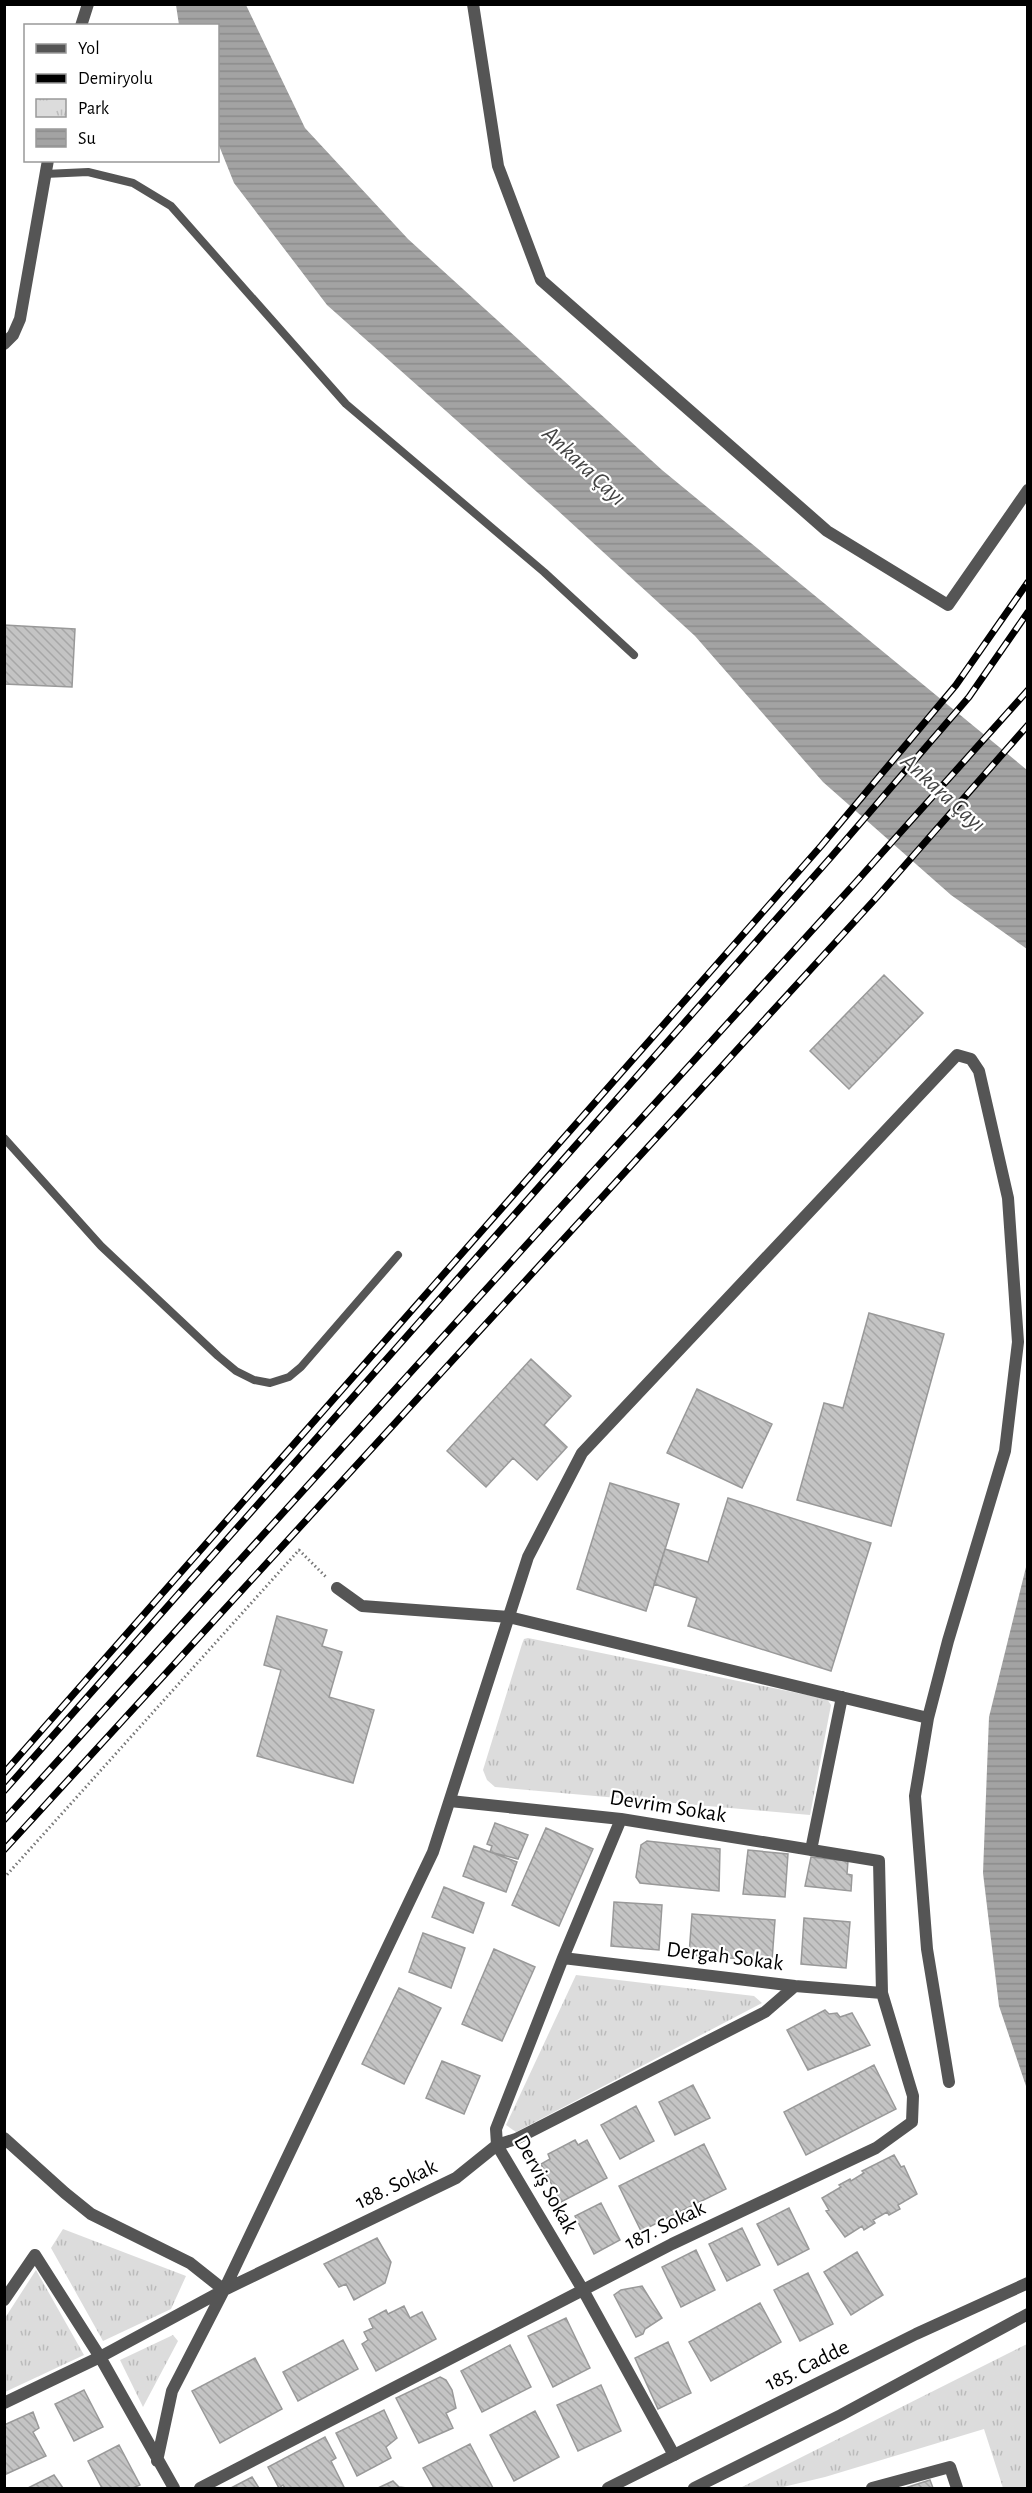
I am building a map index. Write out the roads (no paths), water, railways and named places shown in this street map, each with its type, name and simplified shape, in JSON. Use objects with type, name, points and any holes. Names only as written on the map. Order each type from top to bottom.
[{"type":"street","points":[[82,24],[88,4]]},
{"type":"street","points":[[473,4],[498,166],[541,280],[818,524],[948,605],[1028,490]]},
{"type":"street","points":[[4,344],[13,335],[20,320],[48,162]]},
{"type":"street","points":[[157,2461],[171,2391],[224,2290],[433,1852],[528,1557],[582,1453],[957,1055],[971,1059],[980,1071],[1008,1198],[1018,1342],[1005,1451],[948,1641],[928,1718],[915,1796],[927,1949],[949,2082]]},
{"type":"street","points":[[337,1588],[362,1606],[509,1617],[928,1718]]},
{"type":"street","points":[[811,1850],[842,1697]]},
{"type":"street","name":"Devrim Sokak","points":[[450,1801],[621,1819],[879,1861]]},
{"type":"street","name":"Derviş Sokak","points":[[621,1819],[563,1958],[496,2129],[497,2145],[583,2290],[674,2455]]},
{"type":"street","name":"187. Sokak","points":[[200,2488],[672,2244],[876,2148],[912,2122],[914,2096],[882,1993],[879,1861]]},
{"type":"street","name":"Dergah Sokak","points":[[563,1958],[795,1986],[882,1993]]},
{"type":"street","name":"188. Sokak","points":[[4,2403],[100,2357],[224,2290],[456,2178],[497,2145],[516,2139],[765,2012],[795,1986]]},
{"type":"street","points":[[4,2138],[91,2214],[190,2263],[224,2290]]},
{"type":"street","points":[[4,2300],[35,2255],[100,2357],[174,2488]]},
{"type":"street","name":"185. Cadde","points":[[608,2488],[916,2334],[1028,2283]]},
{"type":"street","points":[[694,2488],[841,2415],[1028,2314]]},
{"type":"street","points":[[872,2488],[950,2467],[957,2488]]},
{"type":"lane","points":[[45,174],[88,172],[134,183],[171,206],[346,404],[544,572],[634,655]]},
{"type":"lane","points":[[4,1138],[101,1246],[218,1356],[236,1371],[254,1380],[278,1382],[301,1367],[398,1255]]},
{"type":"water","name":"Ankara Çayı","points":[[176,5],[246,5],[305,128],[408,239],[662,470],[1027,770],[1027,949],[951,895],[823,782],[695,636],[327,305],[234,183],[219,146],[219,24],[179,24]]},
{"type":"water","points":[[1027,1563],[1027,2089],[999,2006],[983,1873],[989,1717]]},
{"type":"railway","points":[[4,1773],[821,846],[956,685],[1028,582]]},
{"type":"railway","points":[[4,1791],[832,856],[969,697],[1028,612]]},
{"type":"railway","points":[[4,1820],[1028,690]]},
{"type":"railway","points":[[4,1850],[877,897],[1028,725]]}]
